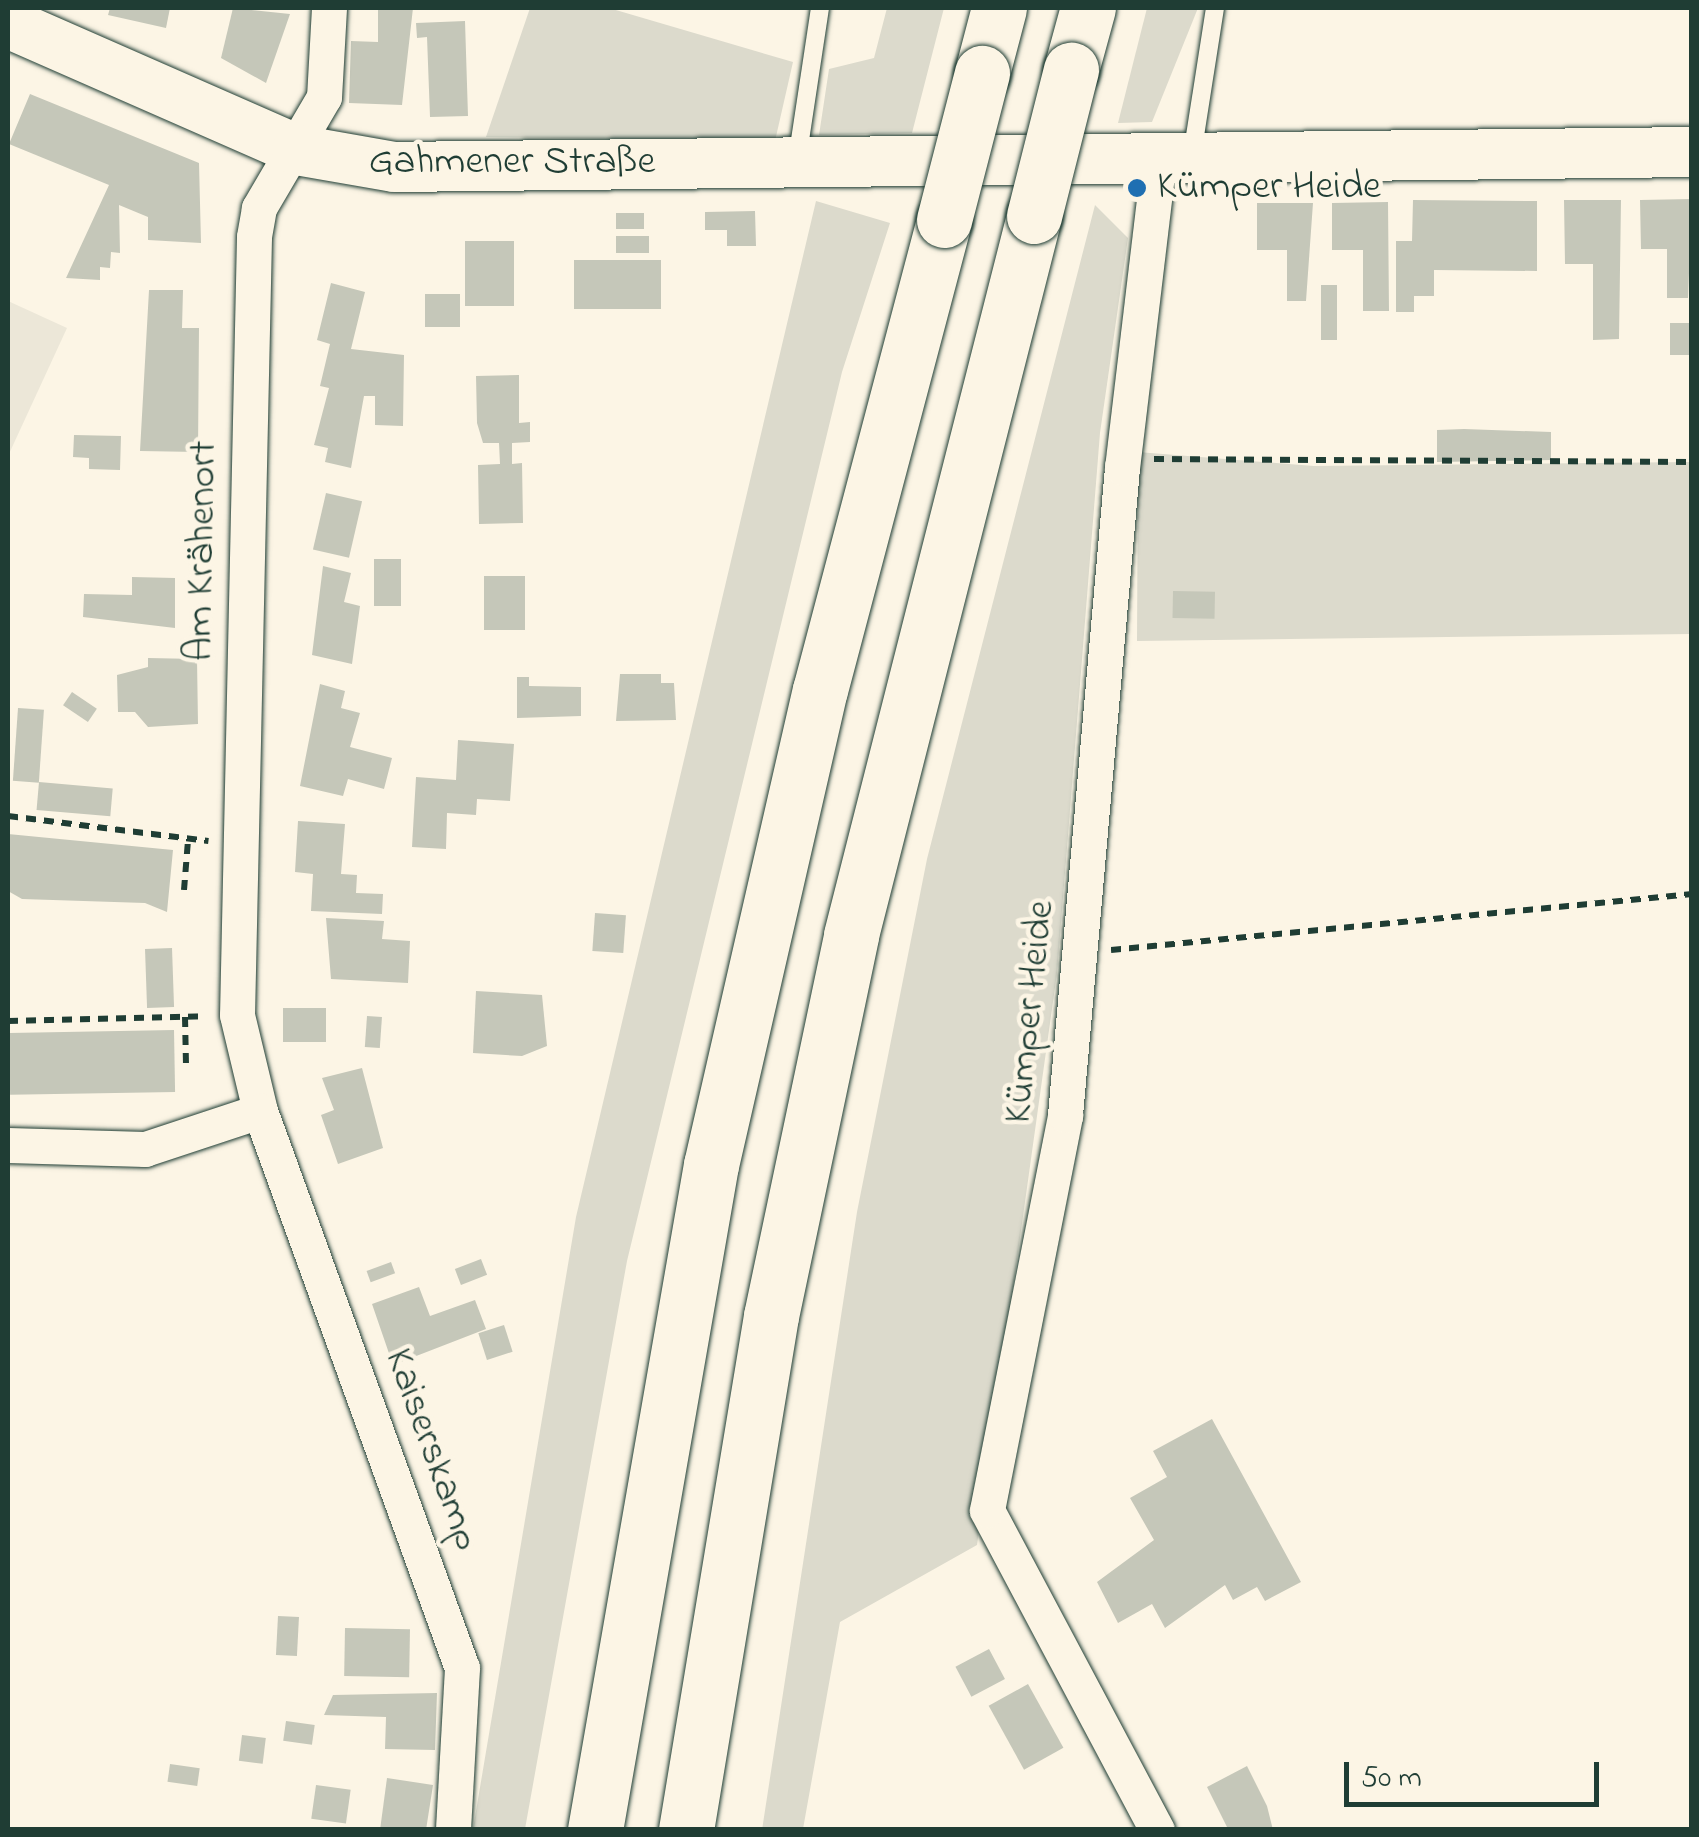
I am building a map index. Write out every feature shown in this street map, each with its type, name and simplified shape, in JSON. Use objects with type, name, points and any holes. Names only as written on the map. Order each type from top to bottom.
[{"type":"highway","points":[[595,1830],[710,1165],[820,690],[999,8]]},
{"type":"highway","points":[[686,1830],[704,1702],[851,935],[1088,8]]},
{"type":"highway","points":[[704,1702],[724,1830]]},
{"type":"main road","name":"Gahmener Straße","points":[[10,32],[297,150],[394,166],[1692,152]]},
{"type":"street","name":"Am Krähenort","points":[[260,1111],[238,1015],[254,237],[260,208],[297,150],[324,97],[329,8]]},
{"type":"street","name":"Kümper Heide","points":[[1157,1830],[987,1510],[1065,1115],[1123,458],[1176,158]]},
{"type":"street","points":[[8,1145],[145,1149],[260,1111]]},
{"type":"street","name":"Kaiserskamp","points":[[260,1111],[462,1668],[453,1830]]},
{"type":"lane","points":[[796,161],[820,8]]},
{"type":"lane","points":[[1176,158],[1215,8]]},
{"type":"path","points":[[1123,458],[1692,462]]},
{"type":"path","points":[[8,816],[240,844]]},
{"type":"path","points":[[184,890],[188,840]]},
{"type":"path","points":[[1082,946],[1126,952],[1277,941],[1692,894]]},
{"type":"path","points":[[8,1021],[238,1015]]},
{"type":"path","points":[[185,1017],[186,1066]]},
{"type":"shaded area","points":[[530,8],[609,8],[793,62],[775,141],[486,137]]},
{"type":"shaded area","points":[[887,8],[944,8],[912,133],[819,135],[829,69],[874,58]]},
{"type":"shaded area","points":[[1147,8],[1198,8],[1152,122],[1118,123]]},
{"type":"shaded area","points":[[816,201],[890,223],[842,372],[627,1261],[525,1829],[473,1829],[576,1217]]},
{"type":"shaded area","points":[[1095,205],[1128,238],[1100,433],[1057,973],[977,1545],[840,1622],[803,1829],[762,1830],[857,1212],[927,859]]},
{"type":"shaded area","points":[[8,301],[67,328],[8,456]]},
{"type":"shaded area","points":[[1138,452],[1314,466],[1691,462],[1691,634],[1137,641]]},
{"type":"building","points":[[110,8],[170,8],[166,28],[108,15]]},
{"type":"building","points":[[233,8],[290,14],[266,83],[221,58]]},
{"type":"building","points":[[378,8],[413,8],[402,105],[349,103],[351,41],[378,42]]},
{"type":"building","points":[[465,21],[468,116],[430,117],[427,37],[417,38],[416,23]]},
{"type":"building","points":[[30,94],[199,163],[201,243],[148,240],[148,217],[119,205],[120,253],[111,252],[110,268],[100,267],[100,280],[66,278],[109,185],[9,144]]},
{"type":"building","points":[[1692,199],[1688,298],[1667,298],[1667,249],[1641,249],[1640,200]]},
{"type":"building","points":[[1413,200],[1537,201],[1537,271],[1434,270],[1434,296],[1414,296],[1414,312],[1396,312],[1396,241],[1412,241]]},
{"type":"building","points":[[1564,200],[1621,200],[1619,339],[1593,340],[1593,264],[1565,264]]},
{"type":"building","points":[[1388,202],[1389,311],[1363,311],[1363,250],[1332,250],[1332,203]]},
{"type":"building","points":[[1257,203],[1313,203],[1306,301],[1287,301],[1287,250],[1257,250]]},
{"type":"building","points":[[755,211],[756,246],[727,246],[727,230],[705,230],[705,212]]},
{"type":"building","points":[[616,213],[644,213],[644,229],[616,229]]},
{"type":"building","points":[[616,236],[649,236],[649,253],[616,253]]},
{"type":"building","points":[[465,241],[514,241],[514,306],[465,306]]},
{"type":"building","points":[[574,260],[661,260],[661,309],[574,309]]},
{"type":"building","points":[[331,283],[365,292],[351,349],[404,355],[403,426],[375,425],[375,396],[364,396],[351,468],[325,462],[328,448],[314,445],[329,388],[320,386],[330,344],[317,340]]},
{"type":"building","points":[[1321,285],[1337,285],[1337,340],[1321,340]]},
{"type":"building","points":[[149,290],[183,290],[182,328],[199,328],[198,452],[140,451]]},
{"type":"building","points":[[425,294],[460,294],[460,327],[425,327]]},
{"type":"building","points":[[1670,323],[1692,323],[1692,355],[1670,355]]},
{"type":"building","points":[[519,375],[519,423],[530,422],[530,442],[512,443],[512,464],[522,463],[523,523],[479,524],[478,465],[500,464],[499,443],[483,443],[477,423],[476,376]]},
{"type":"building","points":[[1437,430],[1551,432],[1551,460],[1437,462]]},
{"type":"building","points":[[74,435],[121,436],[120,470],[89,469],[89,458],[73,457]]},
{"type":"building","points":[[326,493],[362,501],[349,558],[313,550]]},
{"type":"building","points":[[374,559],[401,559],[401,606],[374,606]]},
{"type":"building","points":[[323,566],[351,573],[344,602],[360,606],[352,664],[312,655]]},
{"type":"building","points":[[484,576],[525,576],[525,630],[484,630]]},
{"type":"building","points":[[132,577],[175,578],[175,628],[83,617],[84,594],[132,595]]},
{"type":"building","points":[[1173,591],[1215,592],[1215,619],[1173,618]]},
{"type":"building","points":[[148,658],[197,659],[198,724],[148,727],[135,712],[118,712],[117,675],[148,667]]},
{"type":"building","points":[[620,674],[661,674],[661,683],[674,683],[676,720],[616,721]]},
{"type":"building","points":[[517,677],[529,677],[529,686],[581,687],[581,716],[517,718]]},
{"type":"building","points":[[320,684],[345,691],[341,708],[360,713],[350,747],[392,758],[384,789],[348,779],[343,796],[300,786]]},
{"type":"building","points":[[72,692],[97,709],[88,722],[63,705]]},
{"type":"building","points":[[18,708],[44,710],[39,783],[13,781]]},
{"type":"building","points":[[458,740],[514,744],[510,801],[477,799],[476,815],[447,813],[446,849],[412,847],[416,777],[456,780]]},
{"type":"building","points":[[39,782],[113,788],[110,816],[37,810]]},
{"type":"building","points":[[298,821],[345,824],[341,874],[357,875],[356,893],[383,894],[382,914],[311,911],[313,874],[295,872]]},
{"type":"building","points":[[8,834],[173,850],[167,912],[145,903],[22,899],[8,891]]},
{"type":"building","points":[[595,913],[626,915],[623,953],[592,951]]},
{"type":"building","points":[[326,918],[384,921],[382,939],[410,941],[408,983],[331,979]]},
{"type":"building","points":[[172,948],[174,1007],[147,1008],[145,949]]},
{"type":"building","points":[[476,991],[542,995],[547,1046],[522,1056],[473,1053]]},
{"type":"building","points":[[283,1008],[326,1008],[326,1042],[283,1042]]},
{"type":"building","points":[[367,1016],[382,1017],[380,1048],[365,1047]]},
{"type":"building","points":[[174,1030],[175,1092],[10,1095],[9,1033]]},
{"type":"building","points":[[362,1068],[383,1148],[338,1164],[321,1115],[334,1110],[322,1078]]},
{"type":"building","points":[[481,1259],[487,1275],[461,1285],[455,1269]]},
{"type":"building","points":[[391,1262],[395,1273],[371,1282],[367,1271]]},
{"type":"building","points":[[419,1287],[430,1316],[475,1300],[486,1329],[393,1365],[372,1304]]},
{"type":"building","points":[[504,1325],[513,1352],[487,1360],[478,1333]]},
{"type":"building","points":[[1212,1419],[1301,1582],[1265,1601],[1257,1587],[1233,1600],[1225,1585],[1165,1628],[1152,1604],[1118,1623],[1097,1582],[1154,1540],[1130,1498],[1167,1477],[1153,1451]]},
{"type":"building","points":[[278,1616],[299,1617],[297,1656],[276,1655]]},
{"type":"building","points":[[345,1628],[410,1629],[409,1677],[344,1676]]},
{"type":"building","points":[[989,1649],[1005,1679],[971,1697],[955,1667]]},
{"type":"building","points":[[1028,1684],[1063,1748],[1024,1770],[989,1706]]},
{"type":"building","points":[[437,1693],[435,1750],[385,1749],[386,1717],[324,1715],[333,1695]]},
{"type":"building","points":[[286,1721],[315,1725],[312,1745],[283,1741]]},
{"type":"building","points":[[242,1735],[266,1738],[263,1764],[239,1761]]},
{"type":"building","points":[[170,1764],[200,1768],[197,1786],[167,1782]]},
{"type":"building","points":[[1247,1766],[1267,1806],[1273,1830],[1227,1827],[1207,1787]]},
{"type":"building","points":[[387,1778],[433,1785],[426,1830],[380,1830]]},
{"type":"building","points":[[316,1785],[351,1790],[346,1824],[311,1819]]},
{"type":"place","name":"Kümper Heide","points":[[1137,188]]}]
